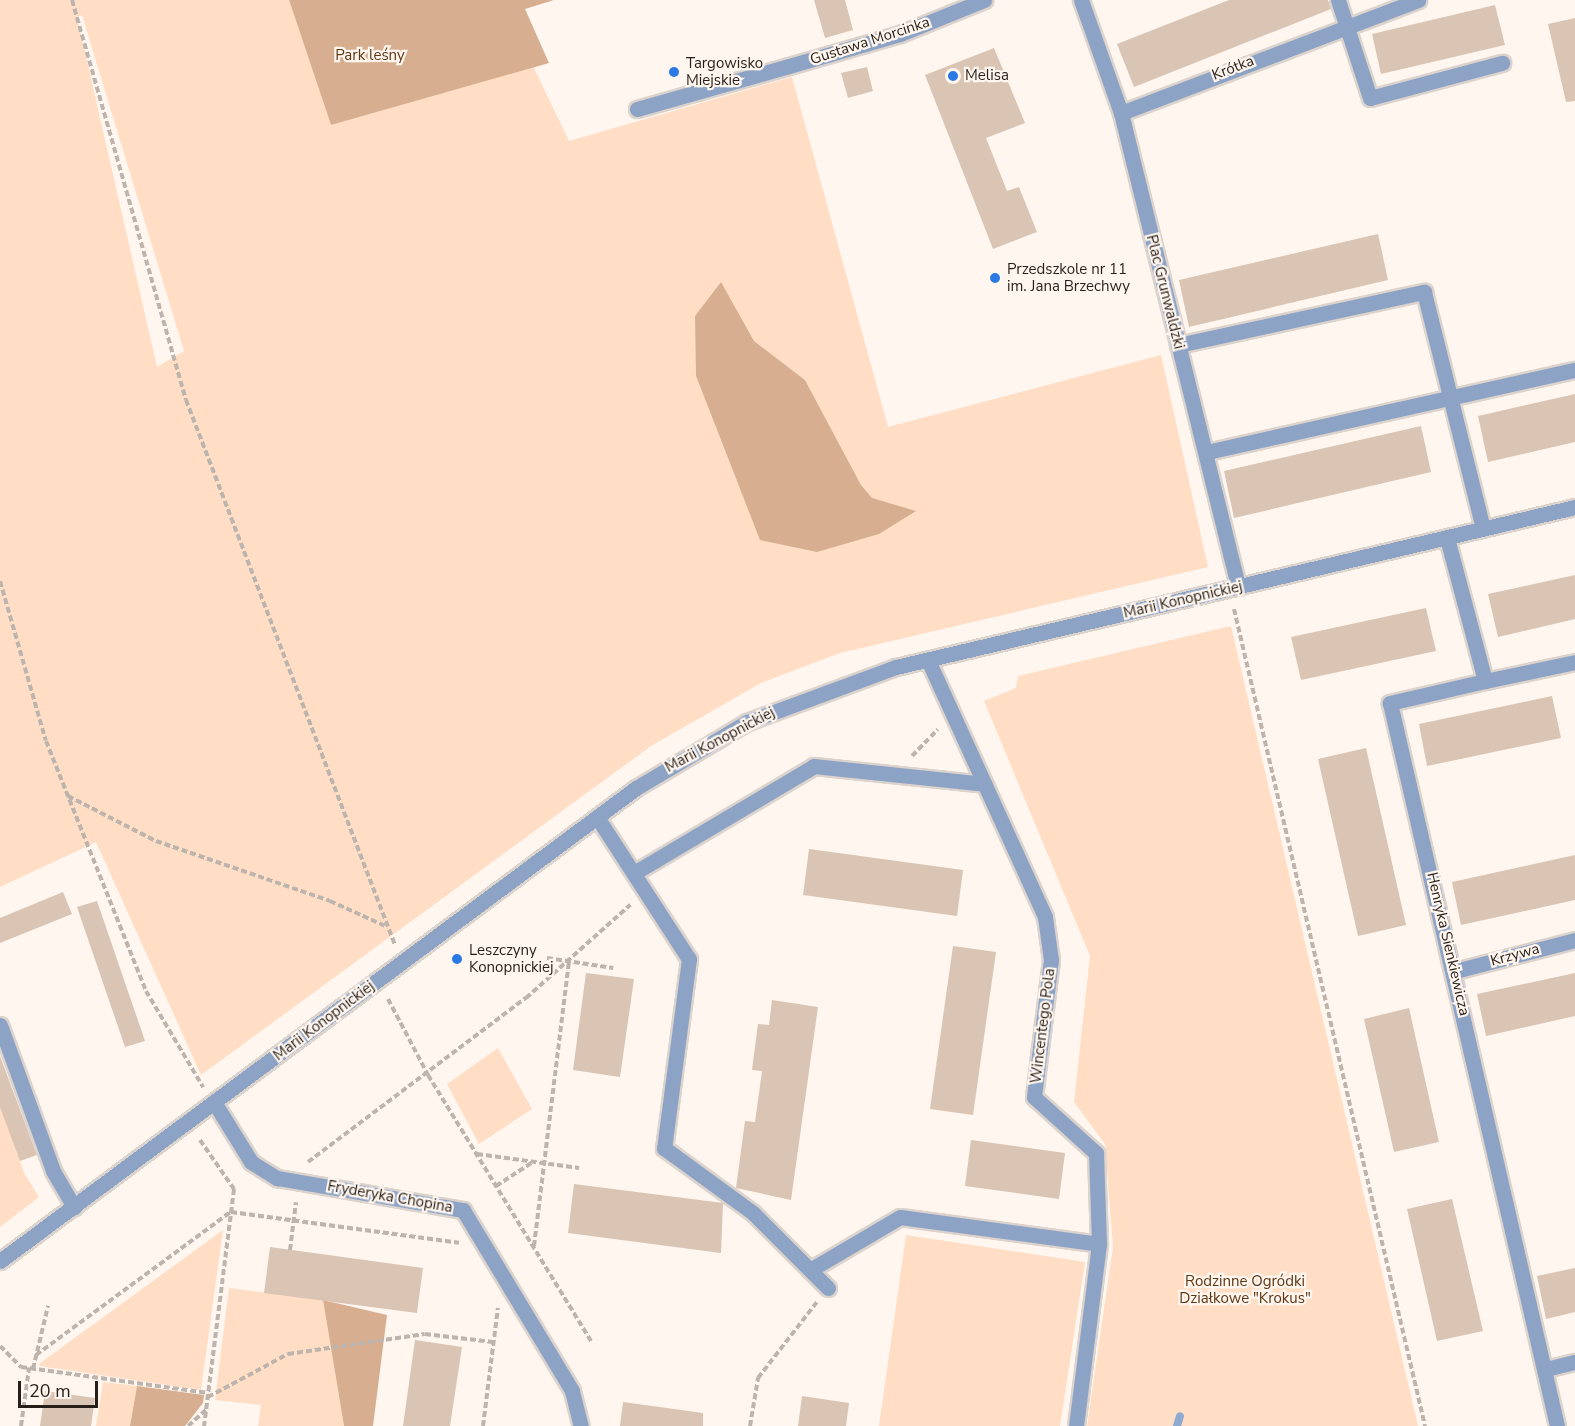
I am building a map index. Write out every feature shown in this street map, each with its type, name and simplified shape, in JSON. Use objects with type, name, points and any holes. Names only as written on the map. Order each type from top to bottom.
[{"type":"street","name":"Gustawa Morcinka","points":[[637,109],[900,34],[984,0]]},
{"type":"street","name":"Plac Grunwaldzki","points":[[1081,0],[1121,113],[1207,452],[1238,587]]},
{"type":"street","points":[[1338,0],[1370,98],[1502,63]]},
{"type":"street","name":"Krótka","points":[[1121,113],[1385,8],[1418,0]]},
{"type":"street","points":[[1178,345],[1424,292],[1483,529]]},
{"type":"street","points":[[1207,452],[1575,370]]},
{"type":"street","name":"Marii Konopnickiej","points":[[0,1261],[597,817],[667,767],[747,722],[849,681],[928,660],[1575,507]]},
{"type":"street","points":[[1447,538],[1485,681],[1575,662]]},
{"type":"street","name":"Wincentego Pola","points":[[928,660],[1045,917],[1051,960],[1034,1097],[1096,1152],[1100,1245],[1076,1426]]},
{"type":"street","name":"Henryka Sienkiewicza","points":[[1485,681],[1390,703],[1455,971],[1557,1426]]},
{"type":"street","points":[[634,873],[814,766],[984,784]]},
{"type":"street","points":[[597,817],[689,959],[664,1148],[753,1213],[828,1288]]},
{"type":"street","name":"Krzywa","points":[[1455,971],[1575,940]]},
{"type":"street","points":[[0,1025],[53,1171],[74,1207]]},
{"type":"street","name":"Fryderyka Chopina","points":[[214,1102],[251,1162],[277,1178],[463,1210],[572,1391],[581,1426]]},
{"type":"street","points":[[810,1270],[900,1217],[1100,1245]]},
{"type":"street","points":[[1545,1369],[1575,1362]]},
{"type":"path","points":[[72,0],[186,400],[386,926],[403,962]]},
{"type":"path","points":[[0,581],[46,741],[146,991],[180,1055],[214,1102]]},
{"type":"path","points":[[1234,608],[1425,1426]]},
{"type":"path","points":[[894,774],[941,727]]},
{"type":"path","points":[[68,796],[156,841],[330,901],[386,926]]},
{"type":"path","points":[[290,1250],[302,1167],[428,1076],[569,962],[635,900]]},
{"type":"path","points":[[547,958],[613,968]]},
{"type":"path","points":[[534,1247],[569,962]]},
{"type":"path","points":[[388,999],[428,1076],[592,1343]]},
{"type":"path","points":[[200,1140],[234,1189],[204,1426]]},
{"type":"path","points":[[476,1154],[579,1168]]},
{"type":"path","points":[[496,1186],[534,1162]]},
{"type":"path","points":[[36,1355],[231,1212],[460,1244],[466,1252]]},
{"type":"path","points":[[750,1426],[758,1378],[828,1288]]},
{"type":"path","points":[[483,1426],[494,1342],[496,1297]]},
{"type":"path","points":[[21,1426],[31,1368],[48,1306]]},
{"type":"path","points":[[0,1346],[31,1368],[208,1395],[288,1354],[425,1334],[494,1342]]},
{"type":"path","points":[[188,1426],[206,1410]]},
{"type":"green space","points":[[0,0],[289,0],[331,125],[533,66],[569,141],[792,77],[888,427],[1161,355],[1208,567],[840,653],[761,683],[651,746],[201,1075],[96,842],[0,887]],"holes":[[[82,15],[184,351],[157,367],[77,17]],[[721,283],[754,341],[805,380],[861,485],[875,502],[740,488],[696,376]]]},
{"type":"green space","name":"Park leśny","points":[[289,0],[554,0],[525,9],[549,63],[331,125]]},
{"type":"green space","points":[[721,282],[754,341],[805,380],[861,485],[872,498],[916,511],[879,534],[817,552],[760,540],[696,376],[695,316]]},
{"type":"green space","name":"Rodzinne Ogródki Działkowe \"Krokus\"","points":[[1231,626],[1418,1426],[1087,1426],[1113,1247],[1105,1144],[1074,1102],[1090,956],[984,701],[1016,688],[1018,676]]},
{"type":"green space","points":[[498,1048],[532,1109],[479,1144],[447,1084]]},
{"type":"green space","points":[[0,1105],[25,1175],[39,1197],[0,1227]]},
{"type":"green space","points":[[223,1230],[201,1390],[40,1366],[39,1364]]},
{"type":"green space","points":[[906,1235],[1085,1262],[1060,1426],[879,1426]]},
{"type":"green space","points":[[229,1288],[323,1300],[344,1426],[258,1426],[261,1405],[215,1400]]},
{"type":"green space","points":[[323,1300],[387,1315],[373,1426],[344,1426]]},
{"type":"green space","points":[[103,1382],[137,1386],[130,1426],[96,1426]]},
{"type":"green space","points":[[137,1386],[204,1395],[203,1403],[185,1426],[130,1426]]},
{"type":"building","points":[[814,0],[845,0],[853,30],[825,38]]},
{"type":"building","points":[[1229,0],[1328,0],[1331,9],[1134,87],[1117,44]]},
{"type":"building","points":[[1495,5],[1505,45],[1381,74],[1372,34]]},
{"type":"building","points":[[1575,18],[1575,101],[1566,102],[1548,24]]},
{"type":"building","points":[[994,48],[1025,123],[986,138],[1007,191],[1019,187],[1037,232],[993,249],[925,75]]},
{"type":"building","points":[[867,67],[873,91],[848,98],[841,73]]},
{"type":"building","points":[[1378,234],[1388,280],[1189,327],[1179,280]]},
{"type":"building","points":[[1575,394],[1575,442],[1488,462],[1478,416]]},
{"type":"building","points":[[1421,426],[1431,472],[1234,518],[1224,471]]},
{"type":"building","points":[[1575,575],[1575,619],[1498,637],[1488,594]]},
{"type":"building","points":[[1426,608],[1436,651],[1301,680],[1291,637]]},
{"type":"building","points":[[1552,696],[1561,738],[1427,766],[1419,724]]},
{"type":"building","points":[[1366,748],[1406,925],[1358,936],[1318,759]]},
{"type":"building","points":[[809,849],[963,870],[957,916],[803,895]]},
{"type":"building","points":[[1575,855],[1575,900],[1461,925],[1452,882]]},
{"type":"building","points":[[63,892],[72,914],[0,943],[0,918]]},
{"type":"building","points":[[97,901],[145,1041],[125,1047],[77,907]]},
{"type":"building","points":[[953,946],[996,952],[973,1115],[930,1109]]},
{"type":"building","points":[[586,973],[634,979],[620,1077],[573,1070]]},
{"type":"building","points":[[1575,973],[1575,1016],[1486,1036],[1477,994]]},
{"type":"building","points":[[772,1000],[818,1007],[791,1200],[736,1188],[745,1121],[755,1122],[762,1071],[752,1070],[758,1024],[769,1025]]},
{"type":"building","points":[[1409,1008],[1439,1142],[1394,1152],[1364,1019]]},
{"type":"building","points":[[0,1056],[37,1155],[20,1161],[0,1107]]},
{"type":"building","points":[[971,1140],[1065,1153],[1059,1199],[965,1186]]},
{"type":"building","points":[[574,1184],[723,1203],[721,1253],[568,1233]]},
{"type":"building","points":[[1452,1199],[1483,1331],[1437,1341],[1407,1209]]},
{"type":"building","points":[[270,1247],[423,1268],[417,1313],[264,1293]]},
{"type":"building","points":[[1575,1268],[1575,1312],[1546,1319],[1537,1276]]},
{"type":"building","points":[[415,1340],[462,1347],[450,1426],[403,1426]]},
{"type":"building","points":[[45,1391],[95,1398],[91,1426],[40,1426]]},
{"type":"building","points":[[802,1396],[849,1403],[846,1426],[798,1426]]},
{"type":"building","points":[[623,1402],[703,1413],[703,1426],[620,1426]]},
{"type":"waterway","points":[[1177,1426],[1180,1416]]},
{"type":"place","name":"Targowisko Miejskie","points":[[674,72]]},
{"type":"place","name":"Melisa","points":[[953,76]]},
{"type":"place","name":"Przedszkole nr 11 im. Jana Brzechwy","points":[[995,278]]},
{"type":"place","name":"Leszczyny Konopnickiej","points":[[457,959]]}]
